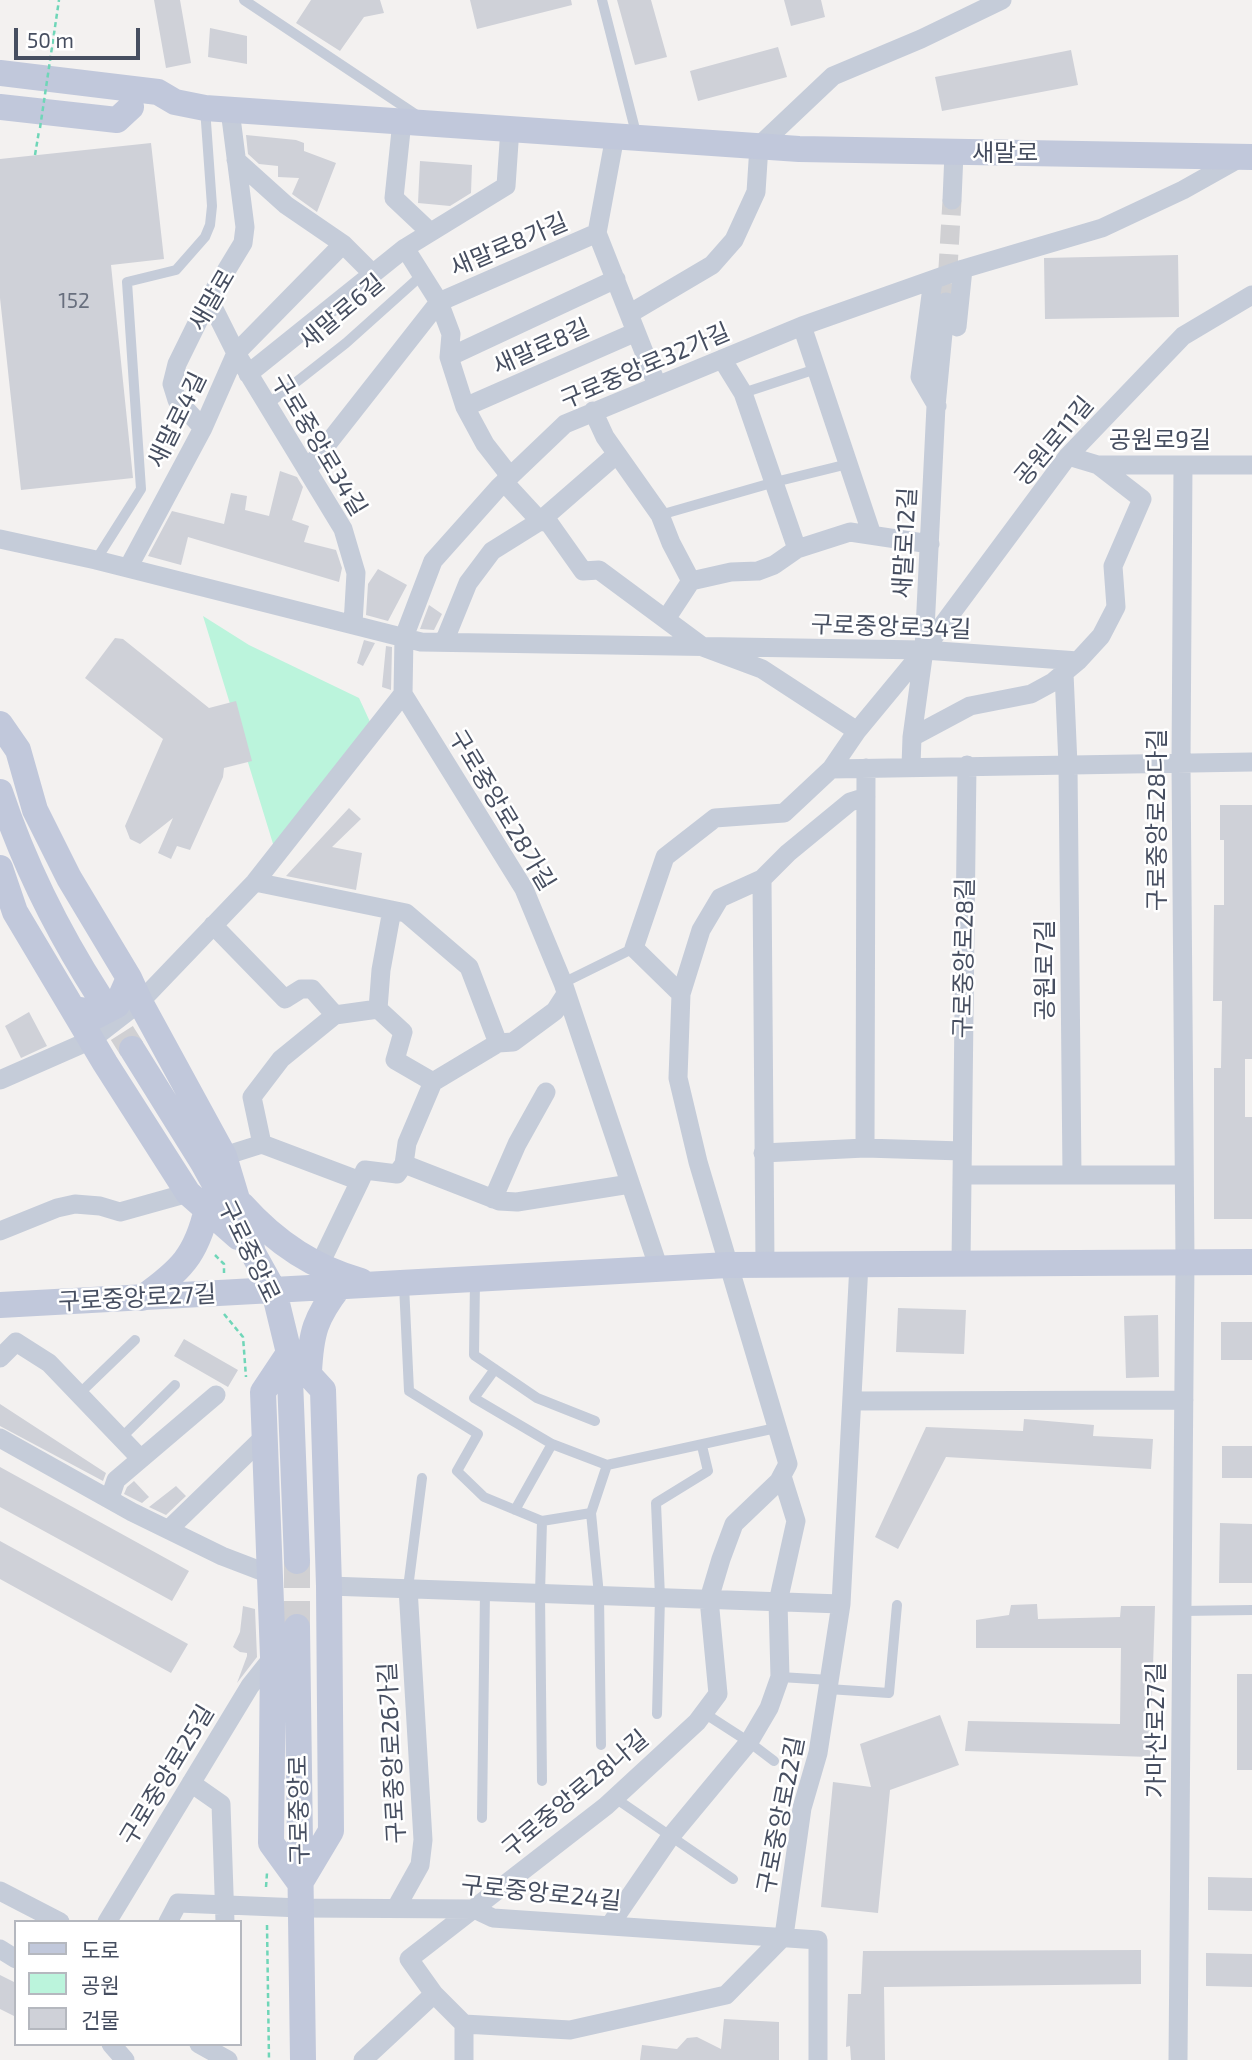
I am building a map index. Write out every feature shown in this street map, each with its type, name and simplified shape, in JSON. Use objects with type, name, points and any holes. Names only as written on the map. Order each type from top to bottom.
[{"type":"street","points":[[633,323],[712,265],[734,240],[756,191],[759,146],[833,76],[921,39],[1002,0]]},
{"type":"street","name":"새말로","points":[[0,73],[158,93],[175,102],[217,109],[759,146],[954,153],[1247,157]]},
{"type":"street","name":"새말로","points":[[0,91],[160,110],[175,102]]},
{"type":"street","points":[[0,107],[117,120],[131,107]]},
{"type":"street","name":"새말로","points":[[203,428],[177,400],[172,384],[177,365],[209,299],[243,243],[245,227],[236,160],[217,109]]},
{"type":"street","points":[[414,122],[394,198],[429,231]]},
{"type":"street","name":"새말로6길","points":[[248,374],[405,248],[506,186],[510,128]]},
{"type":"street","points":[[626,137],[597,233],[657,385]]},
{"type":"street","points":[[952,200],[954,153]]},
{"type":"street","name":"구로중앙로32가길","points":[[403,694],[404,637],[433,561],[507,479],[565,424],[802,326],[963,269],[1102,228],[1247,157]]},
{"type":"street","points":[[236,160],[286,205],[344,244],[373,274]]},
{"type":"street","name":"새말로8가길","points":[[307,470],[439,302],[597,233]]},
{"type":"street","name":"새말로4길","points":[[128,568],[203,428],[236,353],[344,244]]},
{"type":"street","name":"새말로6길","points":[[405,248],[423,274]]},
{"type":"street","name":"새말로12길","points":[[936,406],[951,381],[963,269]]},
{"type":"street","points":[[423,274],[439,302]]},
{"type":"street","name":"새말로8길","points":[[449,357],[615,279]]},
{"type":"street","name":"새말로12길","points":[[933,280],[920,377],[936,406]]},
{"type":"street","name":"공원로11길","points":[[924,650],[1068,456],[1183,337],[1252,295]]},
{"type":"street","name":"구로중앙로34길","points":[[209,299],[248,374],[343,529],[356,573],[353,624]]},
{"type":"street","name":"새말로8가길","points":[[439,302],[451,334],[449,357],[465,407],[507,479]]},
{"type":"street","name":"새말로12길","points":[[911,766],[912,737],[924,650],[936,406],[946,302]]},
{"type":"street","name":"새말로8길","points":[[465,407],[633,323]]},
{"type":"street","points":[[802,326],[872,535]]},
{"type":"street","points":[[722,359],[743,393],[797,549]]},
{"type":"street","points":[[593,411],[605,437],[660,515],[691,581]]},
{"type":"street","points":[[444,642],[468,583],[492,551],[540,521],[617,454]]},
{"type":"street","name":"공원로9길","points":[[1068,456],[1098,464],[1252,465]]},
{"type":"street","points":[[912,737],[970,706],[1031,694],[1071,667],[1101,636],[1116,607],[1113,566],[1142,499],[1098,464]]},
{"type":"street","name":"구로중앙로28다길","points":[[1183,465],[1181,763],[1185,1261]]},
{"type":"street","name":"구로중앙로34길","points":[[507,479],[540,521],[549,523],[583,571],[599,570],[703,647],[762,669],[857,731]]},
{"type":"street","points":[[666,619],[691,581],[730,572],[758,571],[774,565],[797,549],[850,532],[930,544]]},
{"type":"street","name":"구로중앙로34길","points":[[0,539],[96,560],[421,642],[924,650],[1071,667]]},
{"type":"street","points":[[681,994],[635,947],[665,857],[715,818],[784,813],[831,769],[857,731],[924,650]]},
{"type":"street","name":"공원로7길","points":[[1071,667],[1068,765],[1072,1175]]},
{"type":"street","points":[[70,1004],[94,1017],[117,1005],[214,925],[255,882],[403,694]]},
{"type":"street","name":"구로중앙로28가길","points":[[403,694],[524,889],[565,989],[659,1269]]},
{"type":"street","points":[[0,724],[18,750],[35,810],[69,878],[134,990],[224,1156],[252,1249]]},
{"type":"street","points":[[831,769],[1252,762]]},
{"type":"street","name":"구로중앙로28길","points":[[961,1263],[967,765]]},
{"type":"street","points":[[865,1148],[866,768]]},
{"type":"street","points":[[0,792],[12,830],[63,939],[99,996]]},
{"type":"street","points":[[610,1925],[671,1836],[749,1742],[769,1708],[780,1676],[778,1601],[796,1521],[782,1476],[788,1464],[698,1162],[678,1078],[681,994],[701,930],[720,898],[762,879],[788,853],[850,802],[866,797]]},
{"type":"street","points":[[0,868],[8,917],[70,1004],[105,1063],[197,1201],[252,1249]]},
{"type":"street","points":[[762,879],[765,1264]]},
{"type":"street","points":[[255,882],[406,913],[469,967],[498,1043]]},
{"type":"street","points":[[378,1009],[381,970],[392,910]]},
{"type":"street","points":[[214,925],[285,999],[301,989],[312,989],[335,1014]]},
{"type":"street","points":[[319,1266],[365,1170],[397,1174],[404,1164],[407,1143],[433,1082],[498,1043],[513,1042],[555,1011],[565,989]]},
{"type":"street","points":[[0,1080],[91,1040],[134,990]]},
{"type":"street","points":[[262,1144],[252,1097],[281,1059],[335,1014],[378,1009],[403,1032],[395,1060],[433,1082]]},
{"type":"street","points":[[105,1063],[117,1040],[133,1030],[149,1030],[160,1038]]},
{"type":"street","name":"구로중앙로","points":[[132,1049],[203,1163],[274,1291],[289,1353],[297,1561]]},
{"type":"street","points":[[493,1199],[517,1144],[546,1092]]},
{"type":"street","points":[[224,1156],[262,1144],[360,1181]]},
{"type":"street","points":[[763,1153],[865,1148],[962,1151]]},
{"type":"street","points":[[404,1164],[493,1199],[517,1202],[630,1184]]},
{"type":"street","points":[[962,1175],[1184,1175]]},
{"type":"street","points":[[0,1231],[66,1206],[100,1206],[120,1212],[197,1201]]},
{"type":"street","points":[[142,1298],[191,1255],[199,1237],[197,1201]]},
{"type":"street","points":[[240,1203],[261,1226],[286,1247],[342,1276],[373,1284]]},
{"type":"street","name":"가마산로27길","points":[[1178,2060],[1185,1261]]},
{"type":"street","points":[[274,1291],[729,1265],[1252,1262]]},
{"type":"street","name":"구로중앙로22길","points":[[784,1937],[802,1808],[818,1753],[841,1604],[859,1264]]},
{"type":"street","points":[[309,1372],[311,1339],[322,1309],[339,1287]]},
{"type":"street","name":"구로중앙로27길","points":[[0,1305],[274,1291]]},
{"type":"street","points":[[0,1357],[16,1342],[50,1363],[141,1458]]},
{"type":"street","points":[[169,1920],[178,1903],[225,1913],[266,1907],[301,1896],[331,1830],[329,1589],[323,1390],[289,1353],[263,1392],[274,1657],[271,1843],[301,1896]]},
{"type":"street","points":[[110,1498],[116,1480],[216,1395]]},
{"type":"street","points":[[852,1401],[1184,1400]]},
{"type":"street","points":[[169,1530],[264,1437]]},
{"type":"street","points":[[0,1438],[222,1556],[269,1574],[329,1589],[408,1588],[841,1604]]},
{"type":"street","name":"구로중앙로28나길","points":[[474,1909],[615,1798],[697,1722],[718,1694],[709,1599],[734,1524],[782,1476]]},
{"type":"street","name":"구로중앙로26가길","points":[[396,1909],[419,1865],[424,1840],[408,1588]]},
{"type":"street","points":[[271,1611],[329,1589]]},
{"type":"street","name":"구로중앙로","points":[[297,1627],[303,2060]]},
{"type":"street","name":"구로중앙로25길","points":[[108,1920],[250,1686],[274,1657]]},
{"type":"street","points":[[191,1783],[221,1804],[225,1913]]},
{"type":"street","points":[[0,1891],[56,1920]]},
{"type":"street","name":"구로중앙로24길","points":[[301,1896],[396,1909],[474,1909],[494,1918],[818,1940],[818,2060]]},
{"type":"street","points":[[474,1909],[409,1959],[434,1994],[464,2024],[570,2030],[726,1995],[784,1937]]},
{"type":"street","points":[[363,2060],[434,1994]]},
{"type":"street","points":[[464,2024],[464,2060]]},
{"type":"street","points":[[113,2046],[125,2060]]},
{"type":"street","points":[[203,2046],[228,2060]]},
{"type":"lane","points":[[244,0],[414,122]]},
{"type":"lane","points":[[603,0],[626,137]]},
{"type":"lane","points":[[96,560],[141,489],[127,282],[176,270],[205,237],[210,225],[212,206],[217,109]]},
{"type":"lane","name":"새말로6길","points":[[267,405],[346,343],[423,274]]},
{"type":"lane","points":[[743,393],[816,369]]},
{"type":"lane","points":[[660,515],[848,464]]},
{"type":"lane","points":[[565,989],[635,947]]},
{"type":"lane","points":[[475,1279],[474,1354],[537,1398],[595,1421]]},
{"type":"lane","points":[[404,1283],[409,1391],[478,1434],[457,1471],[484,1497],[542,1521],[591,1513]]},
{"type":"lane","points":[[79,1394],[135,1340]]},
{"type":"lane","points":[[495,1369],[474,1398],[552,1444],[607,1465],[776,1428]]},
{"type":"lane","points":[[121,1438],[175,1385]]},
{"type":"lane","points":[[515,1510],[552,1444]]},
{"type":"lane","points":[[657,1714],[660,1597],[656,1503],[708,1471],[702,1446]]},
{"type":"lane","points":[[601,1745],[598,1595],[591,1513],[607,1465]]},
{"type":"lane","name":"구로중앙로26가길","points":[[408,1588],[422,1478]]},
{"type":"lane","points":[[542,1521],[542,1781]]},
{"type":"lane","points":[[482,1818],[485,1591]]},
{"type":"lane","points":[[780,1676],[889,1693],[897,1605]]},
{"type":"lane","points":[[1182,1611],[1252,1610]]},
{"type":"lane","points":[[704,1713],[774,1761]]},
{"type":"lane","points":[[615,1798],[733,1879]]},
{"type":"path","points":[[35,155],[59,0]]},
{"type":"path","points":[[199,1237],[224,1264],[223,1313],[243,1337],[247,1378]]},
{"type":"path","points":[[267,1866],[270,2060]]},
{"type":"green space","points":[[203,616],[249,645],[359,698],[371,724],[274,847]]},
{"type":"building","points":[[154,0],[180,0],[191,63],[166,68]]},
{"type":"building","points":[[311,0],[380,0],[384,13],[364,17],[340,51],[296,23]]},
{"type":"building","points":[[470,0],[571,0],[572,5],[477,29]]},
{"type":"building","points":[[617,0],[651,0],[667,57],[635,65]]},
{"type":"building","points":[[784,0],[821,0],[825,17],[791,26]]},
{"type":"building","points":[[210,28],[247,36],[247,64],[208,57]]},
{"type":"building","points":[[778,47],[787,77],[698,101],[690,71]]},
{"type":"building","points":[[1071,50],[1078,85],[942,111],[935,77]]},
{"type":"building","points":[[246,135],[296,140],[304,143],[304,151],[336,163],[317,212],[292,194],[299,178],[278,177],[278,166],[259,164],[248,154]]},
{"type":"building","points":[[151,143],[164,259],[111,265],[133,478],[21,490],[0,298],[0,159]]},
{"type":"building","points":[[420,161],[472,165],[471,193],[450,206],[418,203]]},
{"type":"building","points":[[1178,255],[1179,317],[1045,319],[1044,258]]},
{"type":"building","points":[[280,471],[297,477],[303,487],[292,520],[309,526],[304,542],[336,550],[342,568],[339,582],[188,537],[181,565],[148,556],[172,511],[224,524],[231,493],[247,496],[245,510],[269,516]]},
{"type":"building","points":[[378,569],[407,585],[388,621],[366,615],[368,584]]},
{"type":"building","points":[[429,605],[442,614],[434,630],[420,629]]},
{"type":"building","points":[[115,638],[123,639],[209,708],[236,701],[252,761],[224,768],[223,777],[190,850],[177,846],[171,859],[158,853],[173,818],[140,844],[130,839],[125,826],[163,739],[85,678]]},
{"type":"building","points":[[364,640],[375,643],[363,666],[357,663]]},
{"type":"building","points":[[386,646],[392,647],[391,690],[382,687]]},
{"type":"building","points":[[1220,805],[1252,805],[1252,1059],[1245,1059],[1245,1117],[1252,1117],[1252,1219],[1214,1219],[1214,1068],[1221,1068],[1222,1001],[1213,1001],[1214,905],[1224,905],[1224,840],[1220,840]]},
{"type":"building","points":[[349,808],[361,819],[332,847],[362,853],[356,890],[286,876]]},
{"type":"building","points":[[29,1012],[47,1046],[21,1058],[5,1026]]},
{"type":"building","points":[[898,1308],[966,1310],[964,1354],[896,1352]]},
{"type":"building","points":[[1158,1315],[1159,1377],[1126,1378],[1124,1316]]},
{"type":"building","points":[[1221,1322],[1252,1322],[1252,1360],[1221,1360]]},
{"type":"building","points":[[184,1339],[238,1370],[228,1387],[174,1356]]},
{"type":"building","points":[[0,1404],[106,1473],[103,1481],[0,1426]]},
{"type":"building","points":[[1024,1419],[1094,1425],[1093,1436],[1153,1439],[1151,1469],[946,1457],[898,1549],[875,1537],[926,1427],[1023,1431]]},
{"type":"building","points":[[1222,1446],[1252,1446],[1252,1478],[1222,1478]]},
{"type":"building","points":[[0,1467],[189,1571],[172,1601],[0,1507]]},
{"type":"building","points":[[134,1481],[149,1497],[142,1503],[124,1494]]},
{"type":"building","points":[[176,1486],[186,1496],[166,1515],[149,1507]]},
{"type":"building","points":[[1220,1523],[1252,1524],[1252,1583],[1219,1583]]},
{"type":"building","points":[[0,1541],[188,1644],[171,1673],[0,1579]]},
{"type":"building","points":[[1037,1604],[1038,1619],[1120,1617],[1121,1606],[1155,1606],[1150,1757],[965,1751],[968,1721],[1120,1724],[1121,1648],[976,1648],[976,1620],[1009,1615],[1011,1605]]},
{"type":"building","points":[[243,1606],[255,1609],[257,1657],[237,1683],[247,1656],[247,1653],[233,1647],[240,1632]]},
{"type":"building","points":[[1237,1674],[1252,1674],[1252,1770],[1237,1770]]},
{"type":"building","points":[[940,1715],[959,1765],[890,1790],[878,1913],[821,1907],[833,1782],[871,1787],[860,1744]]},
{"type":"building","points":[[1208,1877],[1252,1878],[1252,1911],[1208,1910]]},
{"type":"building","points":[[1141,1950],[1141,1984],[884,1987],[885,2060],[851,2060],[850,2046],[846,2047],[848,1994],[861,1994],[863,1951]]},
{"type":"building","points":[[1206,1953],[1252,1954],[1252,1987],[1206,1986]]},
{"type":"building","points":[[0,1975],[14,1982],[14,2016],[0,2009]]},
{"type":"building","points":[[724,2019],[779,2022],[779,2060],[640,2060],[642,2045],[677,2049],[687,2038],[697,2037],[721,2049]]},
{"type":"tunnel","points":[[946,302],[952,200]]},
{"type":"tunnel","points":[[101,1000],[132,1049]]},
{"type":"tunnel","points":[[297,1561],[297,1627]]}]
